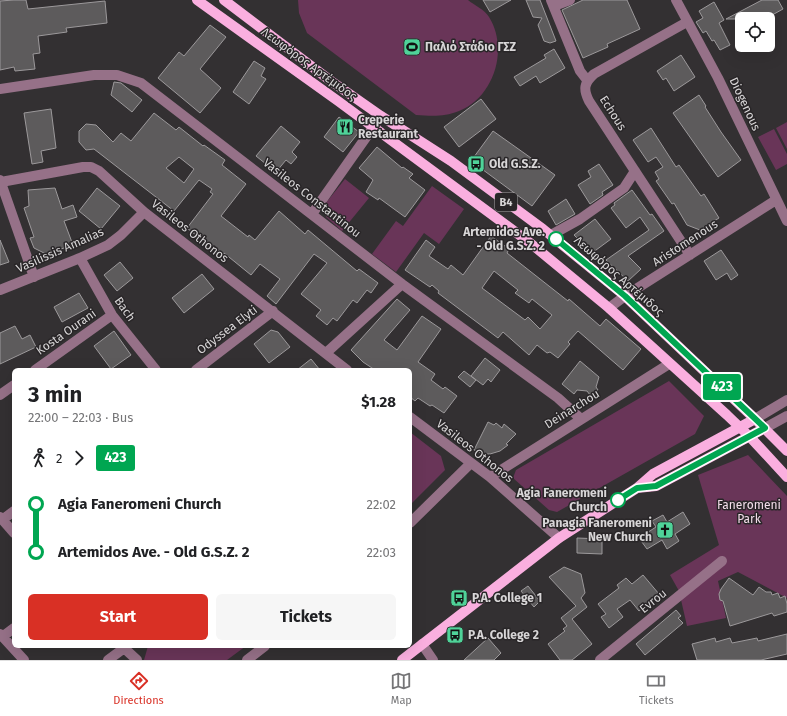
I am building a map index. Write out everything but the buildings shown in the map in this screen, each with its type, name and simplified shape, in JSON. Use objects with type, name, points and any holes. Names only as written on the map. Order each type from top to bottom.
[{"type":"main road","name":"Λεωφόρος Αρτέμιδος","points":[[197,0],[529,242],[609,308],[740,427],[787,477]]},
{"type":"main road","name":"Λεωφόρος Αρτέμιδος","points":[[224,0],[381,116],[451,161],[551,235],[625,296],[755,418],[787,451]]},
{"type":"main road","points":[[402,660],[558,538],[637,488],[653,474],[755,418]]},
{"type":"main road","points":[[637,488],[656,486],[765,428]]},
{"type":"street","points":[[570,0],[552,3],[580,70],[587,80],[594,74],[687,22]]},
{"type":"street","name":"Diogenous","points":[[676,0],[718,78],[787,221]]},
{"type":"street","name":"Vasileos Constantinou","points":[[0,89],[94,75],[117,75],[141,83],[402,284],[558,398],[581,419]]},
{"type":"street","name":"Echous","points":[[587,80],[584,86],[585,93],[690,255]]},
{"type":"street","points":[[312,214],[381,116]]},
{"type":"street","name":"Vasileos Othonos","points":[[0,181],[83,167],[91,167],[98,171],[144,212],[345,368]]},
{"type":"street","points":[[551,235],[580,219],[624,188],[635,171]]},
{"type":"street","points":[[0,181],[34,276]]},
{"type":"street","name":"Aristomenous","points":[[609,308],[625,296],[776,200]]},
{"type":"street","name":"Vasilissis Amalias","points":[[0,290],[80,258],[115,240],[144,212]]},
{"type":"street","name":"Bach","points":[[80,258],[112,315],[154,368]]},
{"type":"street","points":[[326,353],[402,284]]},
{"type":"street","name":"Odyssea Elyti","points":[[199,368],[273,312]]},
{"type":"street","name":"Kosta Ourani","points":[[38,368],[112,315]]},
{"type":"street","name":"Deinarchou","points":[[490,477],[669,364]]},
{"type":"street","points":[[0,395],[12,386]]},
{"type":"street","points":[[755,418],[787,400]]},
{"type":"street","points":[[765,428],[787,416]]},
{"type":"street","name":"Vasileos Othonos","points":[[412,419],[490,477],[558,538]]},
{"type":"street","points":[[412,521],[471,463]]},
{"type":"street","points":[[12,512],[1,519],[12,532]]},
{"type":"street","name":"Evrou","points":[[601,660],[722,561]]},
{"type":"street","points":[[12,629],[1,635],[12,647]]},
{"type":"street","points":[[422,644],[433,660]]},
{"type":"street","points":[[13,648],[24,660]]},
{"type":"street","points":[[108,660],[125,648]]},
{"type":"street","points":[[127,648],[137,660]]},
{"type":"street","points":[[247,660],[262,648]]},
{"type":"green space","name":"Παλιό Στάδιο ΓΣΖ","points":[[298,0],[468,0],[487,14],[495,30],[498,43],[498,57],[495,71],[489,84],[481,95],[471,104],[459,111],[433,116],[416,115],[307,33],[299,13]]},
{"type":"green space","points":[[787,122],[787,149],[776,128]]},
{"type":"green space","points":[[774,129],[787,154],[787,164],[776,170],[758,137]]},
{"type":"green space","points":[[345,179],[369,198],[342,231],[326,217],[325,204]]},
{"type":"green space","points":[[432,186],[464,209],[439,244],[424,233],[396,272],[372,254],[396,221],[403,226]]},
{"type":"green space","points":[[669,381],[704,416],[695,434],[557,512],[549,510],[513,478],[516,470]]},
{"type":"green space","points":[[412,434],[441,456],[445,470],[412,503]]},
{"type":"green space","name":"Faneromeni Park","points":[[748,455],[787,496],[787,598],[738,572],[718,581],[726,618],[687,626],[679,591],[670,575],[719,545],[698,475]]},
{"type":"green space","points":[[147,648],[243,648],[227,660],[144,660]]},
{"type":"bus line","name":"423","points":[[556,239],[625,296],[765,428],[656,486],[637,488],[618,500]]},
{"type":"place","name":"Παλιό Στάδιο ΓΣΖ","points":[[412,47]]},
{"type":"place","name":"Creperie Restaurant","points":[[345,127]]},
{"type":"place","name":"Old G.S.Z.","points":[[476,164]]},
{"type":"place","name":"Artemidos Ave. - Old G.S.Z. 2","points":[[556,239]]},
{"type":"place","name":"Agia Faneromeni Church","points":[[618,500]]},
{"type":"place","name":"Panagia Faneromeni New Church","points":[[665,530]]},
{"type":"place","name":"P.A. College 1","points":[[459,598]]},
{"type":"place","name":"P.A. College 2","points":[[455,635]]}]
